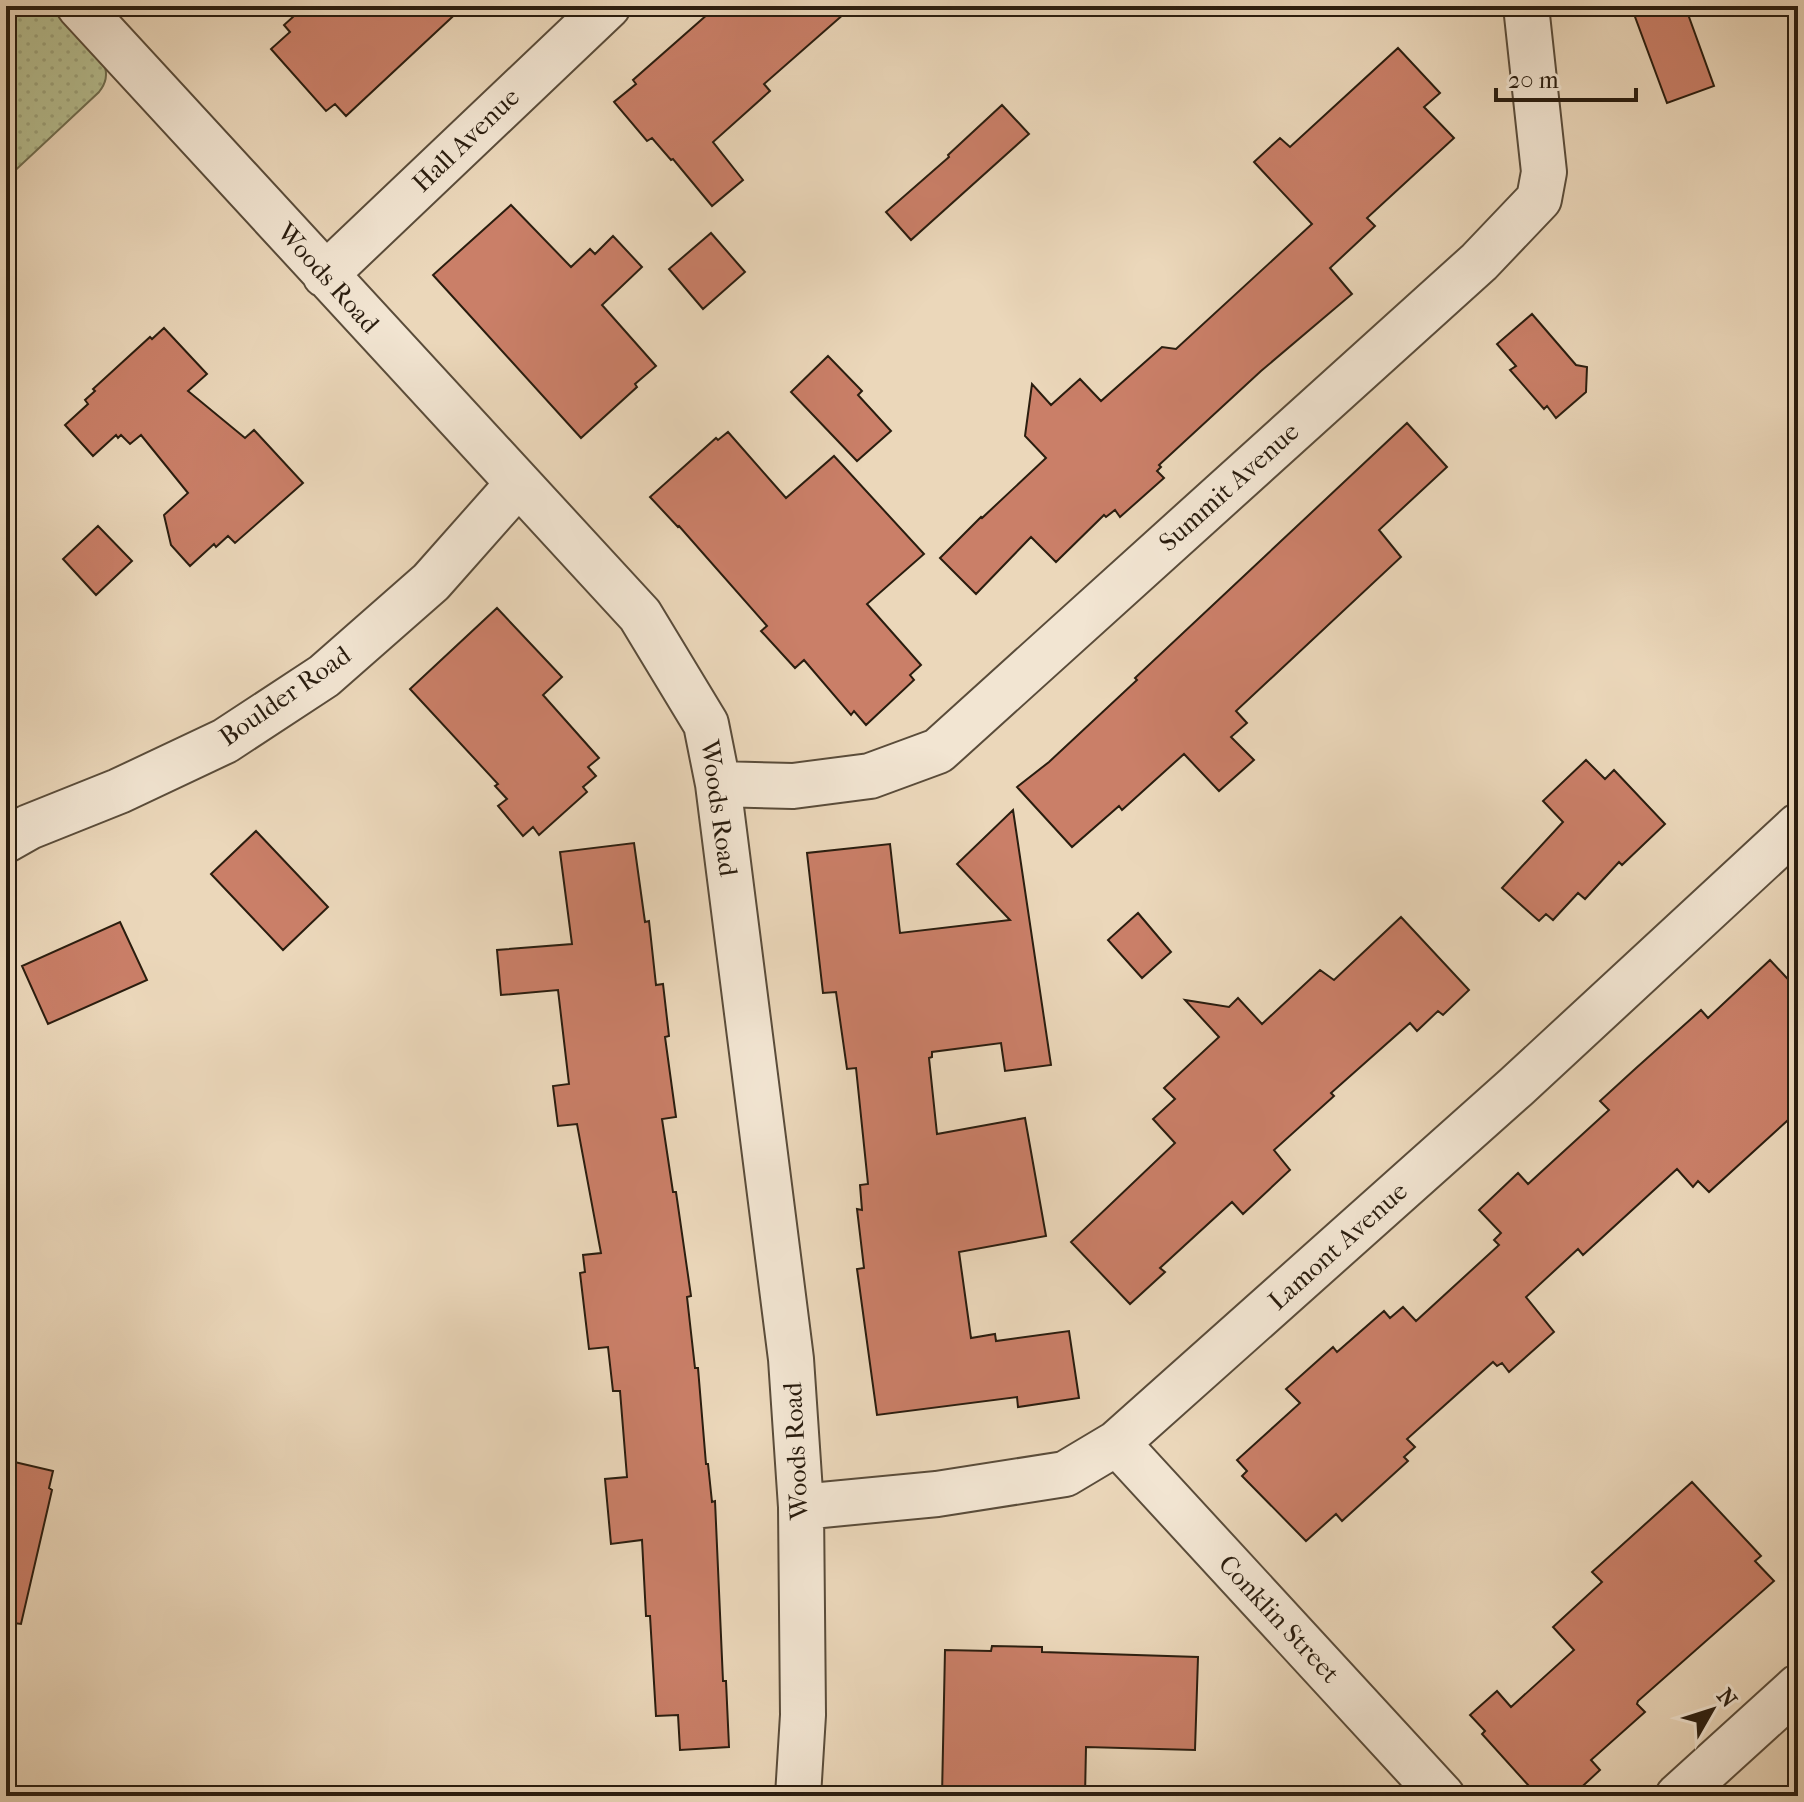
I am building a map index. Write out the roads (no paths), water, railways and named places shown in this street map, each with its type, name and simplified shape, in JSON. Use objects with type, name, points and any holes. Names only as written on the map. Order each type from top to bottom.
[{"type":"street","name":"Woods Road","points":[[79,6],[640,615],[706,724],[718,784],[791,1359],[801,1507],[803,1715],[798,1796]]},
{"type":"street","name":"Hall Avenue","points":[[325,275],[608,6]]},
{"type":"street","name":"Summit Avenue","points":[[718,784],[793,786],[870,776],[938,751],[1479,262],[1539,199],[1544,172],[1526,6]]},
{"type":"street","name":"Boulder Road","points":[[6,840],[225,741],[324,676],[431,582],[517,485]]},
{"type":"street","name":"Lamont Avenue","points":[[801,1507],[937,1494],[1065,1474],[1117,1443],[1516,1087],[1798,826]]},
{"type":"street","name":"Conklin Street","points":[[1117,1443],[1442,1796]]},
{"type":"street","points":[[1678,1796],[1798,1687]]}]
